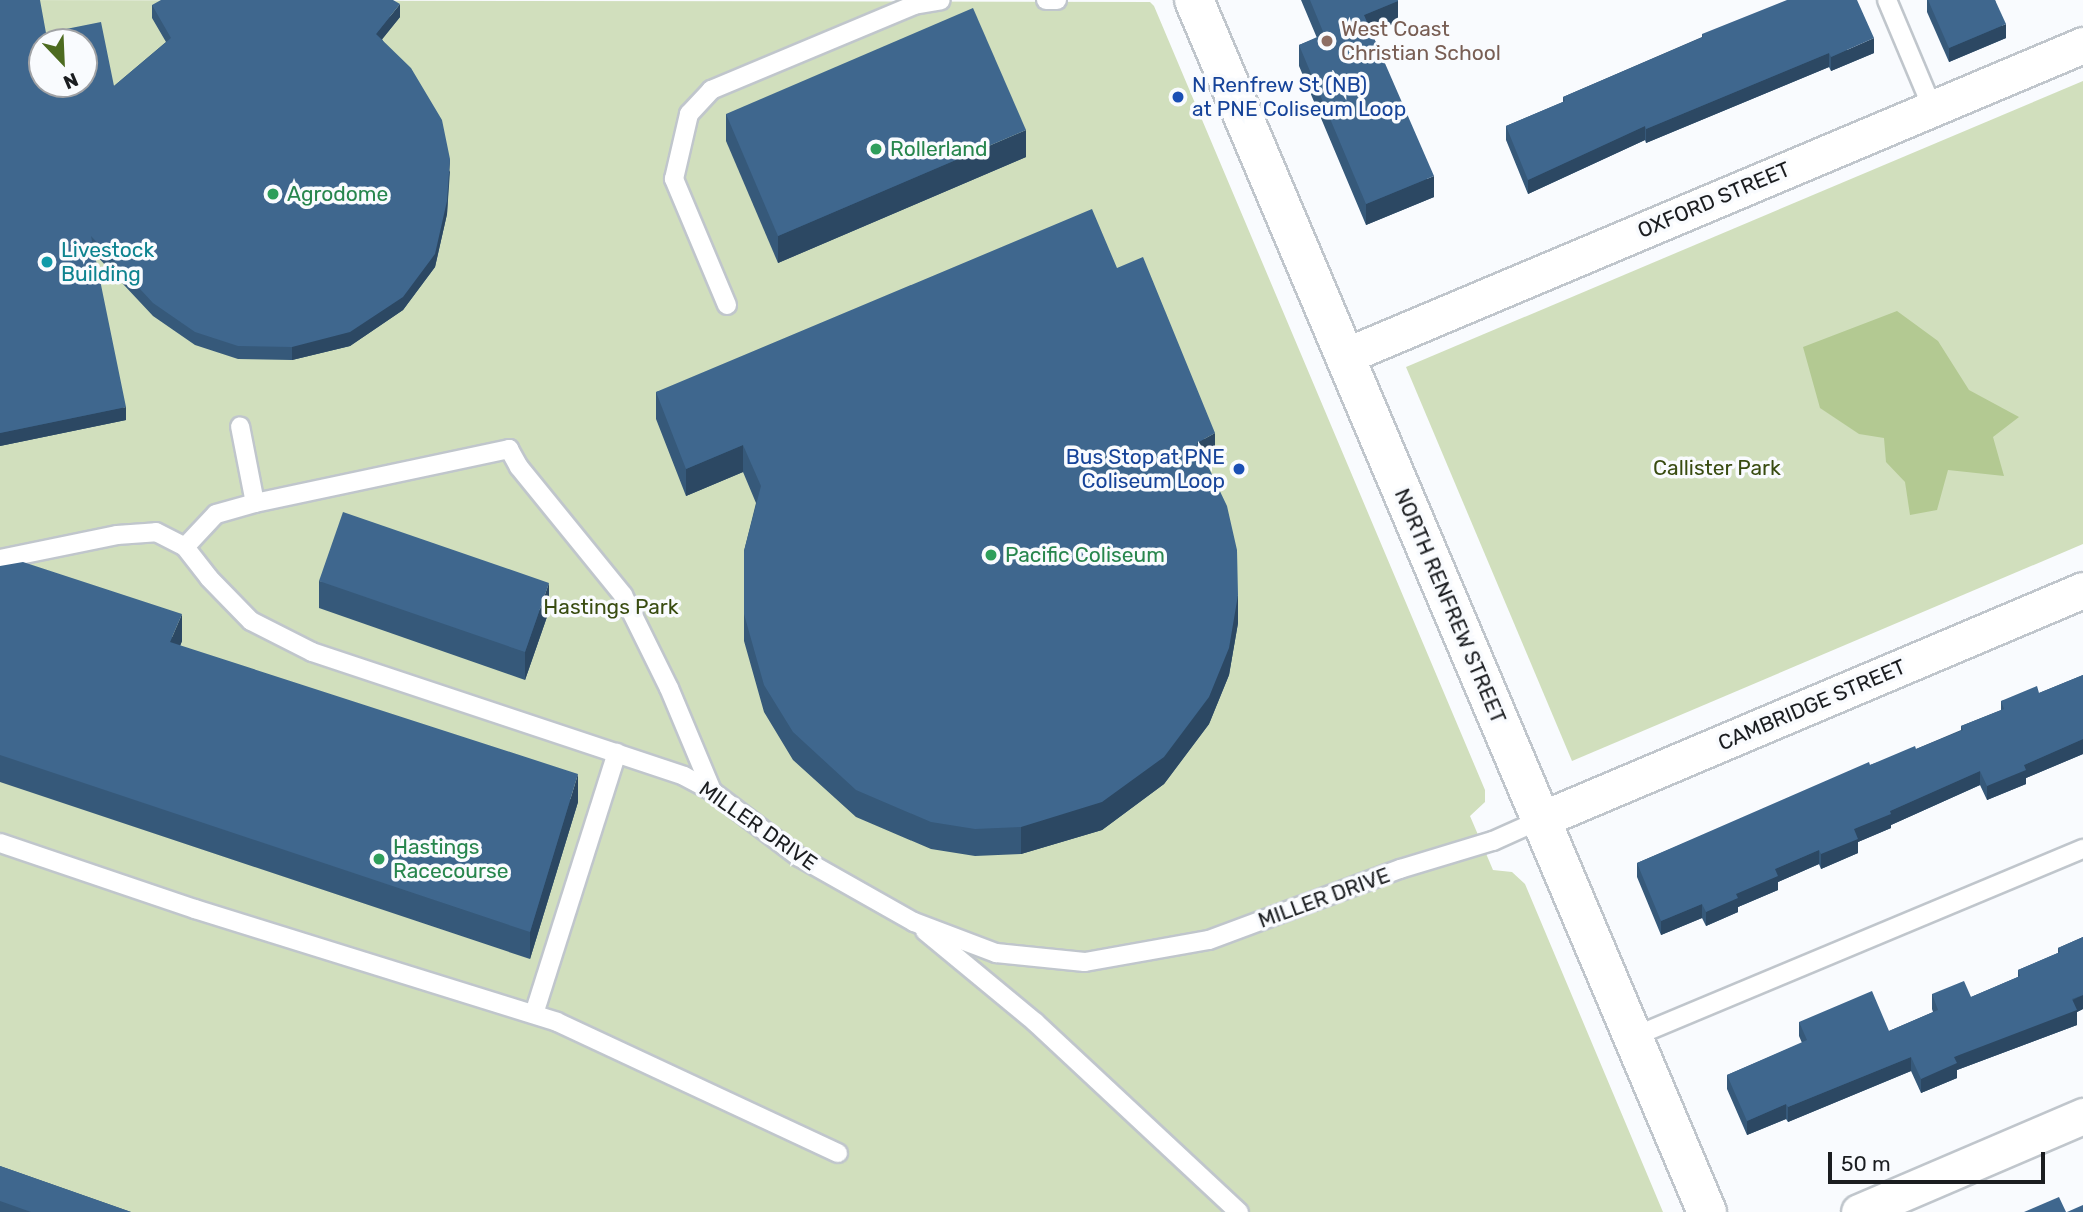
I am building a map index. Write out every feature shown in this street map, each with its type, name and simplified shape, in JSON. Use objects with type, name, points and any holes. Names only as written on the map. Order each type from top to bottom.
[{"type":"street","name":"NORTH RENFREW STREET","points":[[1194,0],[1707,1212]]},
{"type":"street","name":"OXFORD STREET","points":[[1345,356],[2083,45]]},
{"type":"street","name":"CAMBRIDGE STREET","points":[[1542,820],[2083,590]]},
{"type":"street","points":[[1858,1212],[2083,1116]]},
{"type":"lane","points":[[727,305],[674,179],[689,114],[711,90],[914,5],[941,0]]},
{"type":"lane","points":[[1046,0],[1057,0]]},
{"type":"lane","points":[[1887,0],[1932,107]]},
{"type":"lane","points":[[240,426],[255,503]]},
{"type":"lane","points":[[185,547],[216,514],[255,503],[509,449],[519,467],[623,595],[669,688],[712,791]]},
{"type":"lane","name":"MILLER DRIVE","points":[[0,559],[117,535],[156,532],[185,547],[209,578],[250,621],[312,652],[684,776],[712,791],[799,857],[914,922],[996,953],[1085,962],[1209,940],[1400,869],[1485,844],[1542,820]]},
{"type":"lane","points":[[534,1014],[617,753]]},
{"type":"lane","points":[[0,843],[195,909],[558,1021],[838,1153]]},
{"type":"lane","points":[[1633,1037],[2083,849]]},
{"type":"lane","points":[[914,922],[1035,1022],[1238,1212]]},
{"type":"green space","name":"Hastings Park","points":[[0,0],[1150,2],[1154,6],[1485,790],[1485,802],[1470,816],[1493,870],[1512,872],[1525,884],[1663,1212],[0,1212]]},
{"type":"green space","name":"Callister Park","points":[[2083,81],[2083,544],[1572,761],[1406,367]]},
{"type":"green space","points":[[1897,311],[1938,341],[1969,390],[2019,417],[1993,437],[2004,476],[1948,470],[1937,510],[1910,515],[1905,482],[1886,462],[1884,438],[1859,434],[1820,408],[1803,347]]},
{"type":"building","name":"Agrodome","points":[[0,0],[40,0],[45,28],[28,28],[28,98],[98,98],[98,28],[71,28],[101,22],[114,86],[171,38],[152,5],[161,0],[393,0],[400,4],[376,34],[411,68],[442,120],[450,159],[447,201],[435,254],[403,297],[350,332],[292,347],[238,346],[195,332],[153,303],[91,236],[126,407],[0,433]]},
{"type":"building","points":[[1310,0],[1398,0],[1364,15],[1434,176],[1366,204],[1299,45],[1324,34]]},
{"type":"building","points":[[1787,0],[1857,0],[1874,38],[1831,57],[1829,53],[1646,129],[1645,126],[1528,180],[1506,126],[1565,101],[1563,97],[1703,37],[1702,34]]},
{"type":"building","points":[[1928,0],[1995,0],[2006,24],[1949,48]]},
{"type":"building","name":"Rollerland","points":[[973,8],[1026,130],[778,236],[726,114]]},
{"type":"building","name":"Pacific Coliseum","points":[[1092,209],[1117,268],[1143,257],[1215,433],[1197,443],[1227,506],[1237,550],[1238,595],[1229,648],[1209,697],[1164,757],[1102,802],[1021,827],[975,829],[931,822],[856,790],[793,732],[764,685],[744,614],[744,551],[761,486],[743,445],[686,469],[656,392]]},
{"type":"building","points":[[343,512],[549,583],[525,652],[319,581]]},
{"type":"building","points":[[23,562],[182,614],[170,642],[578,774],[530,932],[0,755],[0,566]]},
{"type":"building","points":[[2083,675],[2083,739],[2024,765],[2026,770],[1987,786],[1980,771],[1854,829],[1858,839],[1821,854],[1819,850],[1775,869],[1778,876],[1736,894],[1738,898],[1706,912],[1702,904],[1661,921],[1637,863],[1869,762],[1870,765],[1963,730],[1961,726],[2004,709],[2001,701],[2037,686],[2039,693]]},
{"type":"building","points":[[2083,937],[2083,995],[2072,999],[2077,1010],[1954,1057],[1957,1063],[1921,1079],[1911,1057],[1747,1121],[1727,1075],[1807,1040],[1799,1022],[1872,991],[1889,1031],[1938,1010],[1932,994],[1964,981],[1971,997],[2020,976],[2018,970],[2060,952],[2058,948]]},
{"type":"building","points":[[0,1166],[131,1212],[31,1212],[0,1201]]},
{"type":"building","points":[[2059,1197],[2066,1212],[2024,1212]]},
{"type":"building","points":[[2083,1205],[2083,1212],[2067,1212]]},
{"type":"place","name":"West Coast Christian School","points":[[1327,41]]},
{"type":"place","name":"N Renfrew St (NB) at PNE Coliseum Loop","points":[[1178,97]]},
{"type":"place","name":"Rollerland","points":[[876,149]]},
{"type":"place","name":"Agrodome","points":[[273,194]]},
{"type":"place","name":"Livestock Building","points":[[47,262]]},
{"type":"place","name":"Bus Stop at PNE Coliseum Loop","points":[[1239,469]]},
{"type":"place","name":"Pacific Coliseum","points":[[991,555]]},
{"type":"place","name":"Hastings Racecourse","points":[[379,859]]}]
